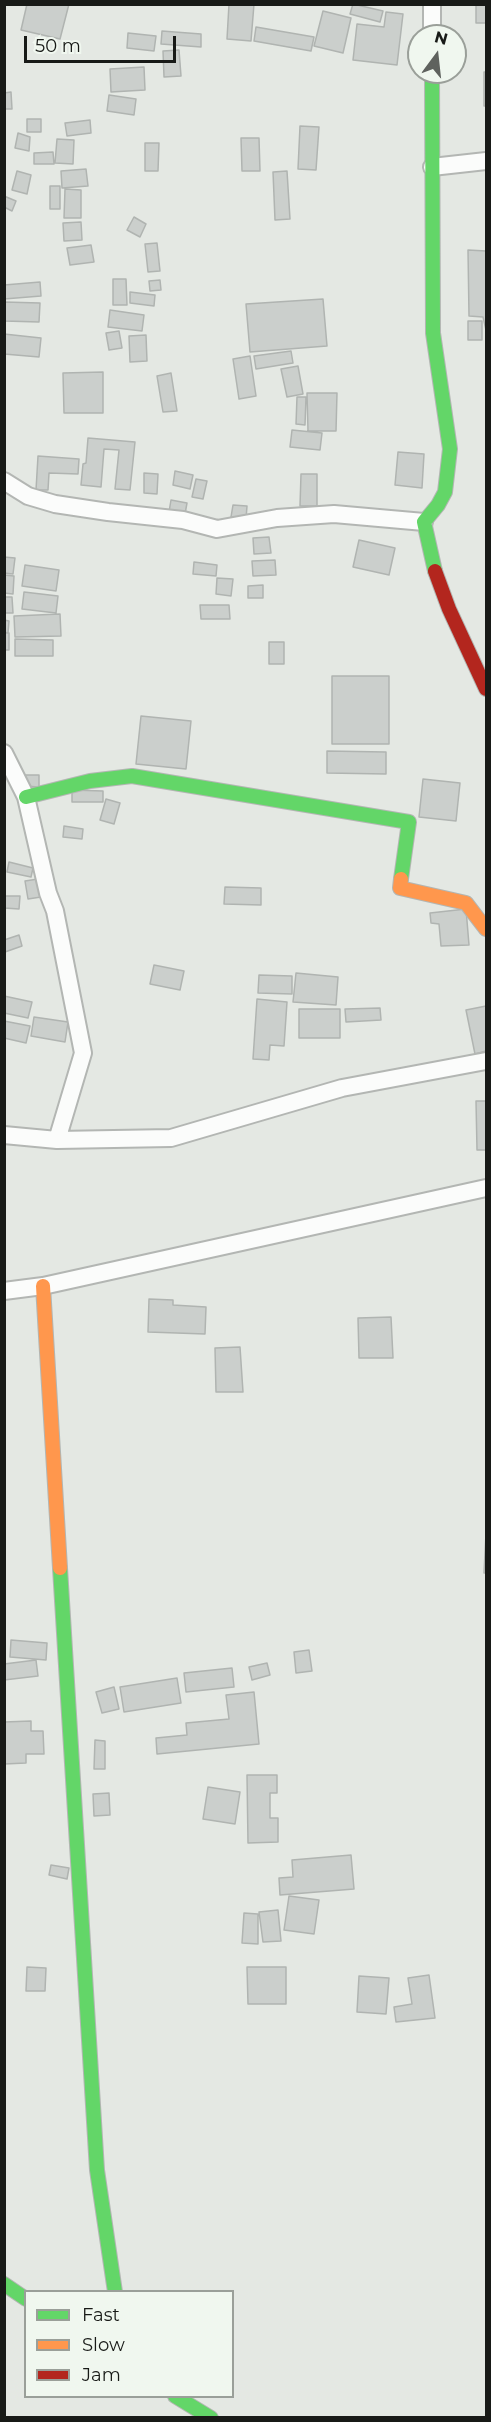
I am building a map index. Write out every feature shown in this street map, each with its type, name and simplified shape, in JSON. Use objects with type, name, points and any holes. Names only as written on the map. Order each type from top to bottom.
[{"type":"street","points":[[432,4],[432,24]]},
{"type":"street","points":[[424,522],[445,492],[450,449],[433,333],[432,84]]},
{"type":"street","points":[[432,167],[486,161]]},
{"type":"street","points":[[4,481],[28,496],[55,504],[108,513],[183,520],[217,529],[277,518],[334,514],[424,522]]},
{"type":"street","points":[[424,522],[434,568],[449,609],[486,689]]},
{"type":"street","points":[[4,753],[26,797],[48,893],[55,911],[83,1053],[57,1140]]},
{"type":"street","points":[[26,797],[90,780],[132,776],[409,822],[400,888],[466,903],[486,928]]},
{"type":"street","points":[[4,1134],[57,1140],[171,1138],[342,1088],[486,1061]]},
{"type":"street","points":[[4,1291],[44,1286],[486,1188]]},
{"type":"street","points":[[44,1286],[97,2170],[116,2290]]},
{"type":"street","points":[[4,2284],[24,2298]]},
{"type":"street","points":[[177,2398],[211,2418]]},
{"type":"building","points":[[27,4],[69,4],[60,39],[21,30]]},
{"type":"building","points":[[229,4],[254,4],[251,41],[227,39]]},
{"type":"building","points":[[353,4],[383,11],[380,22],[350,14]]},
{"type":"building","points":[[476,4],[486,4],[486,23],[476,23]]},
{"type":"building","points":[[323,11],[351,18],[343,53],[314,46]]},
{"type":"building","points":[[386,12],[403,14],[397,65],[353,60],[357,24],[384,27]]},
{"type":"building","points":[[256,27],[314,37],[311,51],[254,41]]},
{"type":"building","points":[[162,31],[201,34],[201,47],[161,44]]},
{"type":"building","points":[[128,33],[156,36],[154,51],[127,48]]},
{"type":"building","points":[[179,50],[181,76],[164,77],[163,51]]},
{"type":"building","points":[[144,67],[145,90],[111,92],[110,69]]},
{"type":"building","points":[[484,72],[486,72],[486,106],[484,106]]},
{"type":"building","points":[[11,92],[12,109],[4,109],[4,93]]},
{"type":"building","points":[[109,95],[136,99],[134,115],[107,111]]},
{"type":"building","points":[[27,119],[41,119],[41,132],[27,132]]},
{"type":"building","points":[[90,120],[91,133],[67,136],[65,123]]},
{"type":"building","points":[[300,126],[319,127],[316,170],[298,169]]},
{"type":"building","points":[[18,133],[30,137],[29,151],[15,148]]},
{"type":"building","points":[[241,138],[259,138],[260,171],[242,171]]},
{"type":"building","points":[[57,139],[74,140],[73,164],[55,163]]},
{"type":"building","points":[[145,143],[159,143],[158,171],[145,171]]},
{"type":"building","points":[[53,152],[54,164],[34,164],[34,153]]},
{"type":"building","points":[[86,169],[88,186],[62,188],[61,171]]},
{"type":"building","points":[[17,171],[31,175],[27,194],[12,190]]},
{"type":"building","points":[[287,171],[290,219],[275,220],[273,172]]},
{"type":"building","points":[[50,186],[60,186],[60,209],[50,209]]},
{"type":"building","points":[[65,189],[81,190],[81,218],[64,218]]},
{"type":"building","points":[[4,196],[16,201],[12,211],[4,207]]},
{"type":"building","points":[[134,217],[146,224],[140,237],[127,230]]},
{"type":"building","points":[[81,222],[82,240],[64,241],[63,223]]},
{"type":"building","points":[[157,243],[160,271],[148,272],[145,244]]},
{"type":"building","points":[[91,245],[94,262],[70,265],[67,248]]},
{"type":"building","points":[[468,250],[486,251],[486,330],[483,317],[469,316]]},
{"type":"building","points":[[113,279],[126,279],[127,305],[113,305]]},
{"type":"building","points":[[160,280],[161,290],[150,291],[149,281]]},
{"type":"building","points":[[40,282],[41,296],[4,299],[4,285]]},
{"type":"building","points":[[130,292],[155,295],[154,306],[130,303]]},
{"type":"building","points":[[323,299],[327,346],[250,352],[246,304]]},
{"type":"building","points":[[4,302],[40,303],[39,322],[4,321]]},
{"type":"building","points":[[110,310],[144,315],[142,331],[108,327]]},
{"type":"building","points":[[468,321],[482,321],[482,340],[468,340]]},
{"type":"building","points":[[119,331],[122,348],[109,350],[106,333]]},
{"type":"building","points":[[4,334],[41,338],[39,357],[4,354]]},
{"type":"building","points":[[146,335],[147,361],[130,362],[129,336]]},
{"type":"building","points":[[291,351],[293,363],[256,369],[254,356]]},
{"type":"building","points":[[250,356],[256,396],[239,399],[233,359]]},
{"type":"building","points":[[298,366],[303,394],[287,397],[281,369]]},
{"type":"building","points":[[103,372],[103,413],[64,413],[63,373]]},
{"type":"building","points":[[171,373],[177,411],[163,412],[157,376]]},
{"type":"building","points":[[307,393],[337,393],[336,431],[308,431]]},
{"type":"building","points":[[297,397],[306,397],[305,425],[296,424]]},
{"type":"building","points":[[292,430],[322,433],[320,450],[290,447]]},
{"type":"building","points":[[88,438],[135,442],[130,490],[115,489],[119,450],[104,449],[101,487],[81,485]]},
{"type":"building","points":[[398,452],[424,454],[422,488],[395,485]]},
{"type":"building","points":[[38,456],[79,459],[78,474],[49,473],[48,490],[36,490]]},
{"type":"building","points":[[175,471],[193,475],[190,489],[173,485]]},
{"type":"building","points":[[144,473],[158,474],[157,494],[144,493]]},
{"type":"building","points":[[301,474],[317,474],[317,506],[300,506]]},
{"type":"building","points":[[196,479],[207,481],[203,499],[192,497]]},
{"type":"building","points":[[171,500],[187,503],[185,514],[169,512]]},
{"type":"building","points":[[233,505],[247,506],[246,519],[231,517]]},
{"type":"building","points":[[269,537],[271,553],[254,554],[253,538]]},
{"type":"building","points":[[359,540],[395,548],[389,575],[353,567]]},
{"type":"building","points":[[4,557],[15,558],[13,574],[4,573]]},
{"type":"building","points":[[275,560],[276,575],[253,576],[252,561]]},
{"type":"building","points":[[194,562],[217,565],[216,576],[193,574]]},
{"type":"building","points":[[25,565],[59,570],[56,591],[22,586]]},
{"type":"building","points":[[4,575],[14,576],[13,594],[4,593]]},
{"type":"building","points":[[217,578],[233,579],[231,596],[216,594]]},
{"type":"building","points":[[263,585],[263,598],[248,598],[248,586]]},
{"type":"building","points":[[24,592],[58,596],[56,613],[22,609]]},
{"type":"building","points":[[4,597],[12,597],[13,613],[4,613]]},
{"type":"building","points":[[200,605],[229,605],[230,619],[201,619]]},
{"type":"building","points":[[60,614],[61,636],[15,637],[14,616]]},
{"type":"building","points":[[4,620],[9,621],[8,633],[4,632]]},
{"type":"building","points":[[4,633],[9,633],[9,650],[4,650]]},
{"type":"building","points":[[15,639],[53,640],[53,656],[15,656]]},
{"type":"building","points":[[269,642],[284,642],[284,664],[269,664]]},
{"type":"building","points":[[332,676],[389,676],[389,744],[332,744]]},
{"type":"building","points":[[141,716],[191,721],[186,769],[136,764]]},
{"type":"building","points":[[327,751],[386,752],[386,774],[327,773]]},
{"type":"building","points":[[24,775],[39,775],[39,787],[24,786]]},
{"type":"building","points":[[423,779],[460,783],[456,821],[419,817]]},
{"type":"building","points":[[72,790],[103,791],[103,802],[72,802]]},
{"type":"building","points":[[106,799],[120,803],[114,824],[100,820]]},
{"type":"building","points":[[64,826],[83,829],[82,839],[63,837]]},
{"type":"building","points":[[9,862],[33,868],[31,877],[7,872]]},
{"type":"building","points":[[38,879],[41,897],[28,899],[25,881]]},
{"type":"building","points":[[225,887],[261,888],[261,905],[224,904]]},
{"type":"building","points":[[4,896],[20,896],[19,909],[4,908]]},
{"type":"building","points":[[466,909],[469,945],[441,946],[439,924],[431,923],[430,913]]},
{"type":"building","points":[[19,935],[22,946],[5,952],[4,940]]},
{"type":"building","points":[[154,965],[184,971],[180,990],[150,984]]},
{"type":"building","points":[[296,973],[338,977],[336,1005],[293,1002]]},
{"type":"building","points":[[259,975],[292,976],[292,994],[258,993]]},
{"type":"building","points":[[4,996],[32,1002],[28,1018],[4,1013]]},
{"type":"building","points":[[257,999],[287,1002],[284,1046],[270,1045],[269,1060],[253,1059]]},
{"type":"building","points":[[486,1006],[486,1051],[475,1054],[466,1010]]},
{"type":"building","points":[[380,1008],[381,1020],[346,1022],[345,1009]]},
{"type":"building","points":[[299,1009],[340,1009],[340,1038],[299,1038]]},
{"type":"building","points":[[34,1017],[68,1022],[65,1042],[31,1036]]},
{"type":"building","points":[[4,1021],[30,1026],[26,1043],[4,1038]]},
{"type":"building","points":[[476,1101],[486,1101],[486,1150],[477,1150]]},
{"type":"building","points":[[149,1299],[173,1300],[173,1305],[206,1307],[205,1334],[148,1332]]},
{"type":"building","points":[[391,1317],[393,1358],[359,1358],[358,1318]]},
{"type":"building","points":[[240,1347],[243,1392],[216,1392],[215,1348]]},
{"type":"building","points":[[486,1533],[486,1573],[484,1573]]},
{"type":"building","points":[[11,1640],[47,1643],[46,1660],[10,1657]]},
{"type":"building","points":[[309,1650],[312,1671],[296,1673],[294,1652]]},
{"type":"building","points":[[36,1660],[38,1676],[4,1680],[4,1664]]},
{"type":"building","points":[[267,1663],[270,1675],[252,1680],[249,1667]]},
{"type":"building","points":[[232,1668],[234,1687],[186,1692],[184,1673]]},
{"type":"building","points":[[177,1678],[181,1703],[124,1712],[120,1687]]},
{"type":"building","points":[[114,1687],[119,1709],[102,1713],[96,1692]]},
{"type":"building","points":[[254,1692],[259,1744],[157,1754],[156,1738],[187,1735],[186,1723],[229,1719],[226,1695]]},
{"type":"building","points":[[31,1721],[31,1731],[43,1731],[44,1754],[26,1754],[26,1763],[4,1764],[4,1722]]},
{"type":"building","points":[[95,1740],[105,1741],[105,1769],[94,1769]]},
{"type":"building","points":[[247,1775],[277,1775],[277,1793],[270,1793],[270,1818],[278,1818],[278,1842],[248,1843]]},
{"type":"building","points":[[208,1787],[240,1792],[235,1824],[203,1819]]},
{"type":"building","points":[[109,1793],[110,1815],[94,1816],[93,1794]]},
{"type":"building","points":[[351,1855],[354,1889],[280,1895],[279,1878],[293,1877],[292,1860]]},
{"type":"building","points":[[51,1865],[69,1868],[67,1879],[49,1875]]},
{"type":"building","points":[[289,1896],[319,1900],[314,1934],[284,1930]]},
{"type":"building","points":[[278,1910],[281,1941],[263,1942],[259,1912]]},
{"type":"building","points":[[244,1913],[258,1914],[258,1944],[242,1943]]},
{"type":"building","points":[[27,1967],[46,1968],[45,1991],[26,1991]]},
{"type":"building","points":[[247,1967],[286,1967],[286,2004],[248,2004]]},
{"type":"building","points":[[429,1975],[435,2018],[396,2022],[394,2007],[412,2004],[408,1978]]},
{"type":"building","points":[[359,1976],[389,1978],[386,2014],[357,2012]]},
{"type":"traffic: fast","points":[[432,84],[433,333],[450,449],[445,492],[424,522],[435,571]]},
{"type":"traffic: fast","points":[[26,797],[90,781],[132,776],[409,822],[401,879]]},
{"type":"traffic: fast","points":[[60,1568],[97,2170],[115,2290]]},
{"type":"traffic: fast","points":[[4,2284],[24,2298]]},
{"type":"traffic: fast","points":[[178,2398],[211,2418]]},
{"type":"traffic: slow","points":[[401,879],[400,888],[466,903],[486,929]]},
{"type":"traffic: slow","points":[[43,1286],[60,1568]]},
{"type":"traffic: jam","points":[[435,571],[449,609],[486,689]]}]
